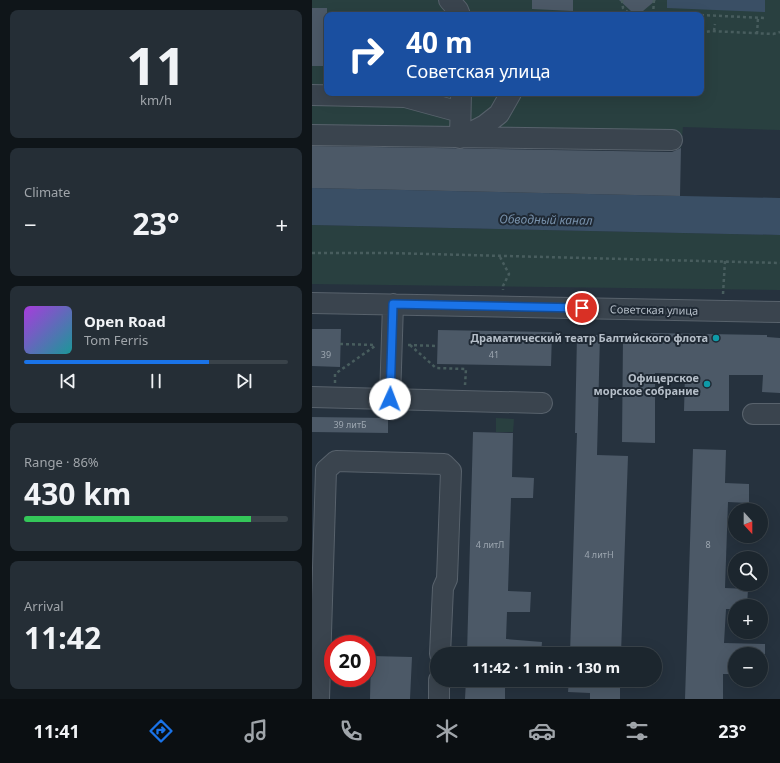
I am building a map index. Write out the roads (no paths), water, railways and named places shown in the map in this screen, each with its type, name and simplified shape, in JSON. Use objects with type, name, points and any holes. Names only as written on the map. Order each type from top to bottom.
[{"type":"street","points":[[449,0],[459,12]]},
{"type":"street","points":[[312,95],[324,95]]},
{"type":"street","points":[[358,96],[405,97],[460,103],[460,138]]},
{"type":"street","points":[[460,138],[485,125],[499,114],[509,96]]},
{"type":"street","points":[[312,135],[672,140]]},
{"type":"street","name":"Советская улица","points":[[312,302],[780,312]]},
{"type":"street","points":[[390,399],[393,304]]},
{"type":"street","points":[[312,397],[542,403]]},
{"type":"street","points":[[753,414],[780,414]]},
{"type":"street","points":[[319,699],[326,470],[336,461],[444,464],[451,471],[447,579],[443,588],[440,647]]},
{"type":"street","points":[[439,687],[439,699]]},
{"type":"water","points":[[667,0],[765,0],[765,12],[667,8]]},
{"type":"water","name":"Обводный канал","points":[[312,188],[780,198],[780,235],[312,225]]},
{"type":"place","name":"Драматический театр Балтийского флота","points":[[716,338]]},
{"type":"place","name":"Офицерское морское собрание","points":[[707,384]]}]
